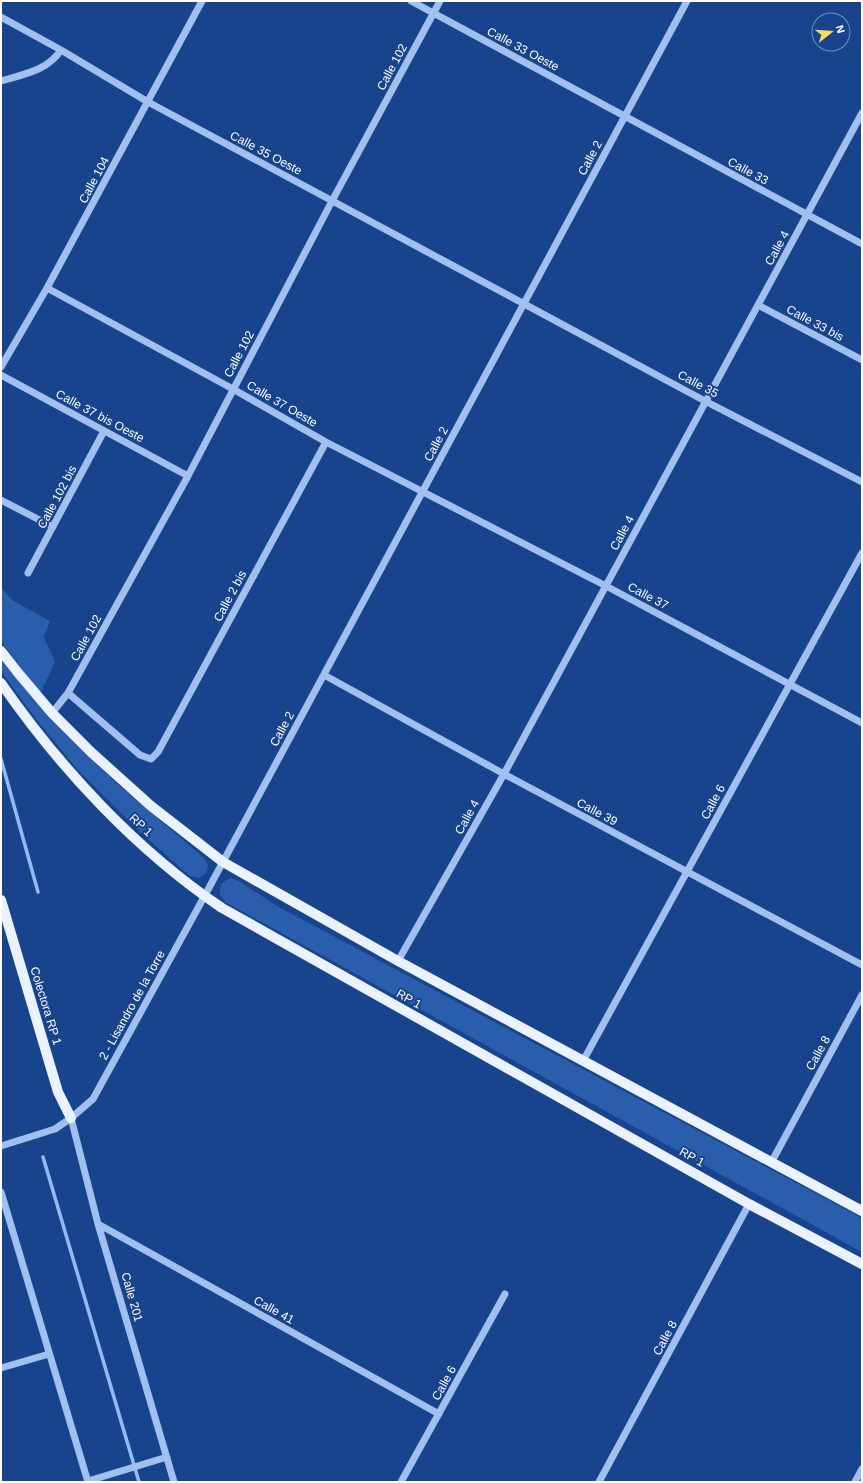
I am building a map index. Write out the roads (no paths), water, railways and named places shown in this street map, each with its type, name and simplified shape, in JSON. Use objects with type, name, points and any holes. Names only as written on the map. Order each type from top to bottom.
[{"type":"main road","name":"RP 1","points":[[1,651],[52,713],[92,752],[151,806],[223,862],[398,961],[862,1211]]},
{"type":"main road","name":"RP 1","points":[[1,684],[71,773],[147,849],[204,896],[239,919],[749,1204],[862,1264]]},
{"type":"main road","name":"Colectora RP 1","points":[[1,900],[58,1092],[71,1118]]},
{"type":"street","name":"Calle 104","points":[[1,367],[47,288],[202,1]]},
{"type":"street","name":"Calle 33 Oeste","points":[[411,1],[625,117]]},
{"type":"street","name":"Calle 102","points":[[52,713],[68,693],[188,476],[332,201],[440,1]]},
{"type":"street","name":"Calle 2","points":[[204,896],[687,1]]},
{"type":"street","name":"Calle 35 Oeste","points":[[1,17],[61,50],[148,102],[524,304]]},
{"type":"street","points":[[1,81],[33,72],[46,66],[55,60],[61,50]]},
{"type":"street","name":"Calle 4","points":[[398,961],[504,774],[862,113]]},
{"type":"street","name":"Calle 33","points":[[625,117],[807,216],[862,244]]},
{"type":"street","name":"Calle 37 Oeste","points":[[47,288],[233,389],[326,442],[422,492]]},
{"type":"street","name":"Calle 35","points":[[524,304],[705,401],[862,482]]},
{"type":"street","name":"Calle 33 bis","points":[[758,305],[862,360]]},
{"type":"street","name":"Calle 37 bis Oeste","points":[[1,375],[188,476]]},
{"type":"street","name":"Calle 102 bis","points":[[28,573],[104,431]]},
{"type":"street","name":"Calle 2 bis","points":[[68,693],[140,755],[151,759],[158,752],[326,442]]},
{"type":"street","name":"Calle 37","points":[[422,492],[606,586],[862,723]]},
{"type":"street","points":[[1,500],[53,527]]},
{"type":"street","name":"Calle 6","points":[[583,1061],[862,553]]},
{"type":"street","name":"Calle 39","points":[[324,675],[504,774],[862,965]]},
{"type":"street","name":"2 - Lisandro de la Torre","points":[[1,1146],[55,1129],[71,1118],[92,1099],[204,896]]},
{"type":"street","name":"Calle 8","points":[[771,1163],[862,996]]},
{"type":"street","name":"Calle 201","points":[[71,1118],[98,1224],[174,1482]]},
{"type":"street","points":[[1,1192],[88,1481],[167,1457]]},
{"type":"street","name":"Calle 8","points":[[599,1482],[749,1204]]},
{"type":"street","name":"Calle 41","points":[[98,1224],[439,1414]]},
{"type":"street","name":"Calle 6","points":[[402,1482],[506,1294]]},
{"type":"street","points":[[1,1368],[50,1354]]},
{"type":"street","points":[[855,1482],[862,1469]]},
{"type":"waterway","points":[[1,759],[38,892]]},
{"type":"waterway","points":[[43,1157],[139,1482]]}]
